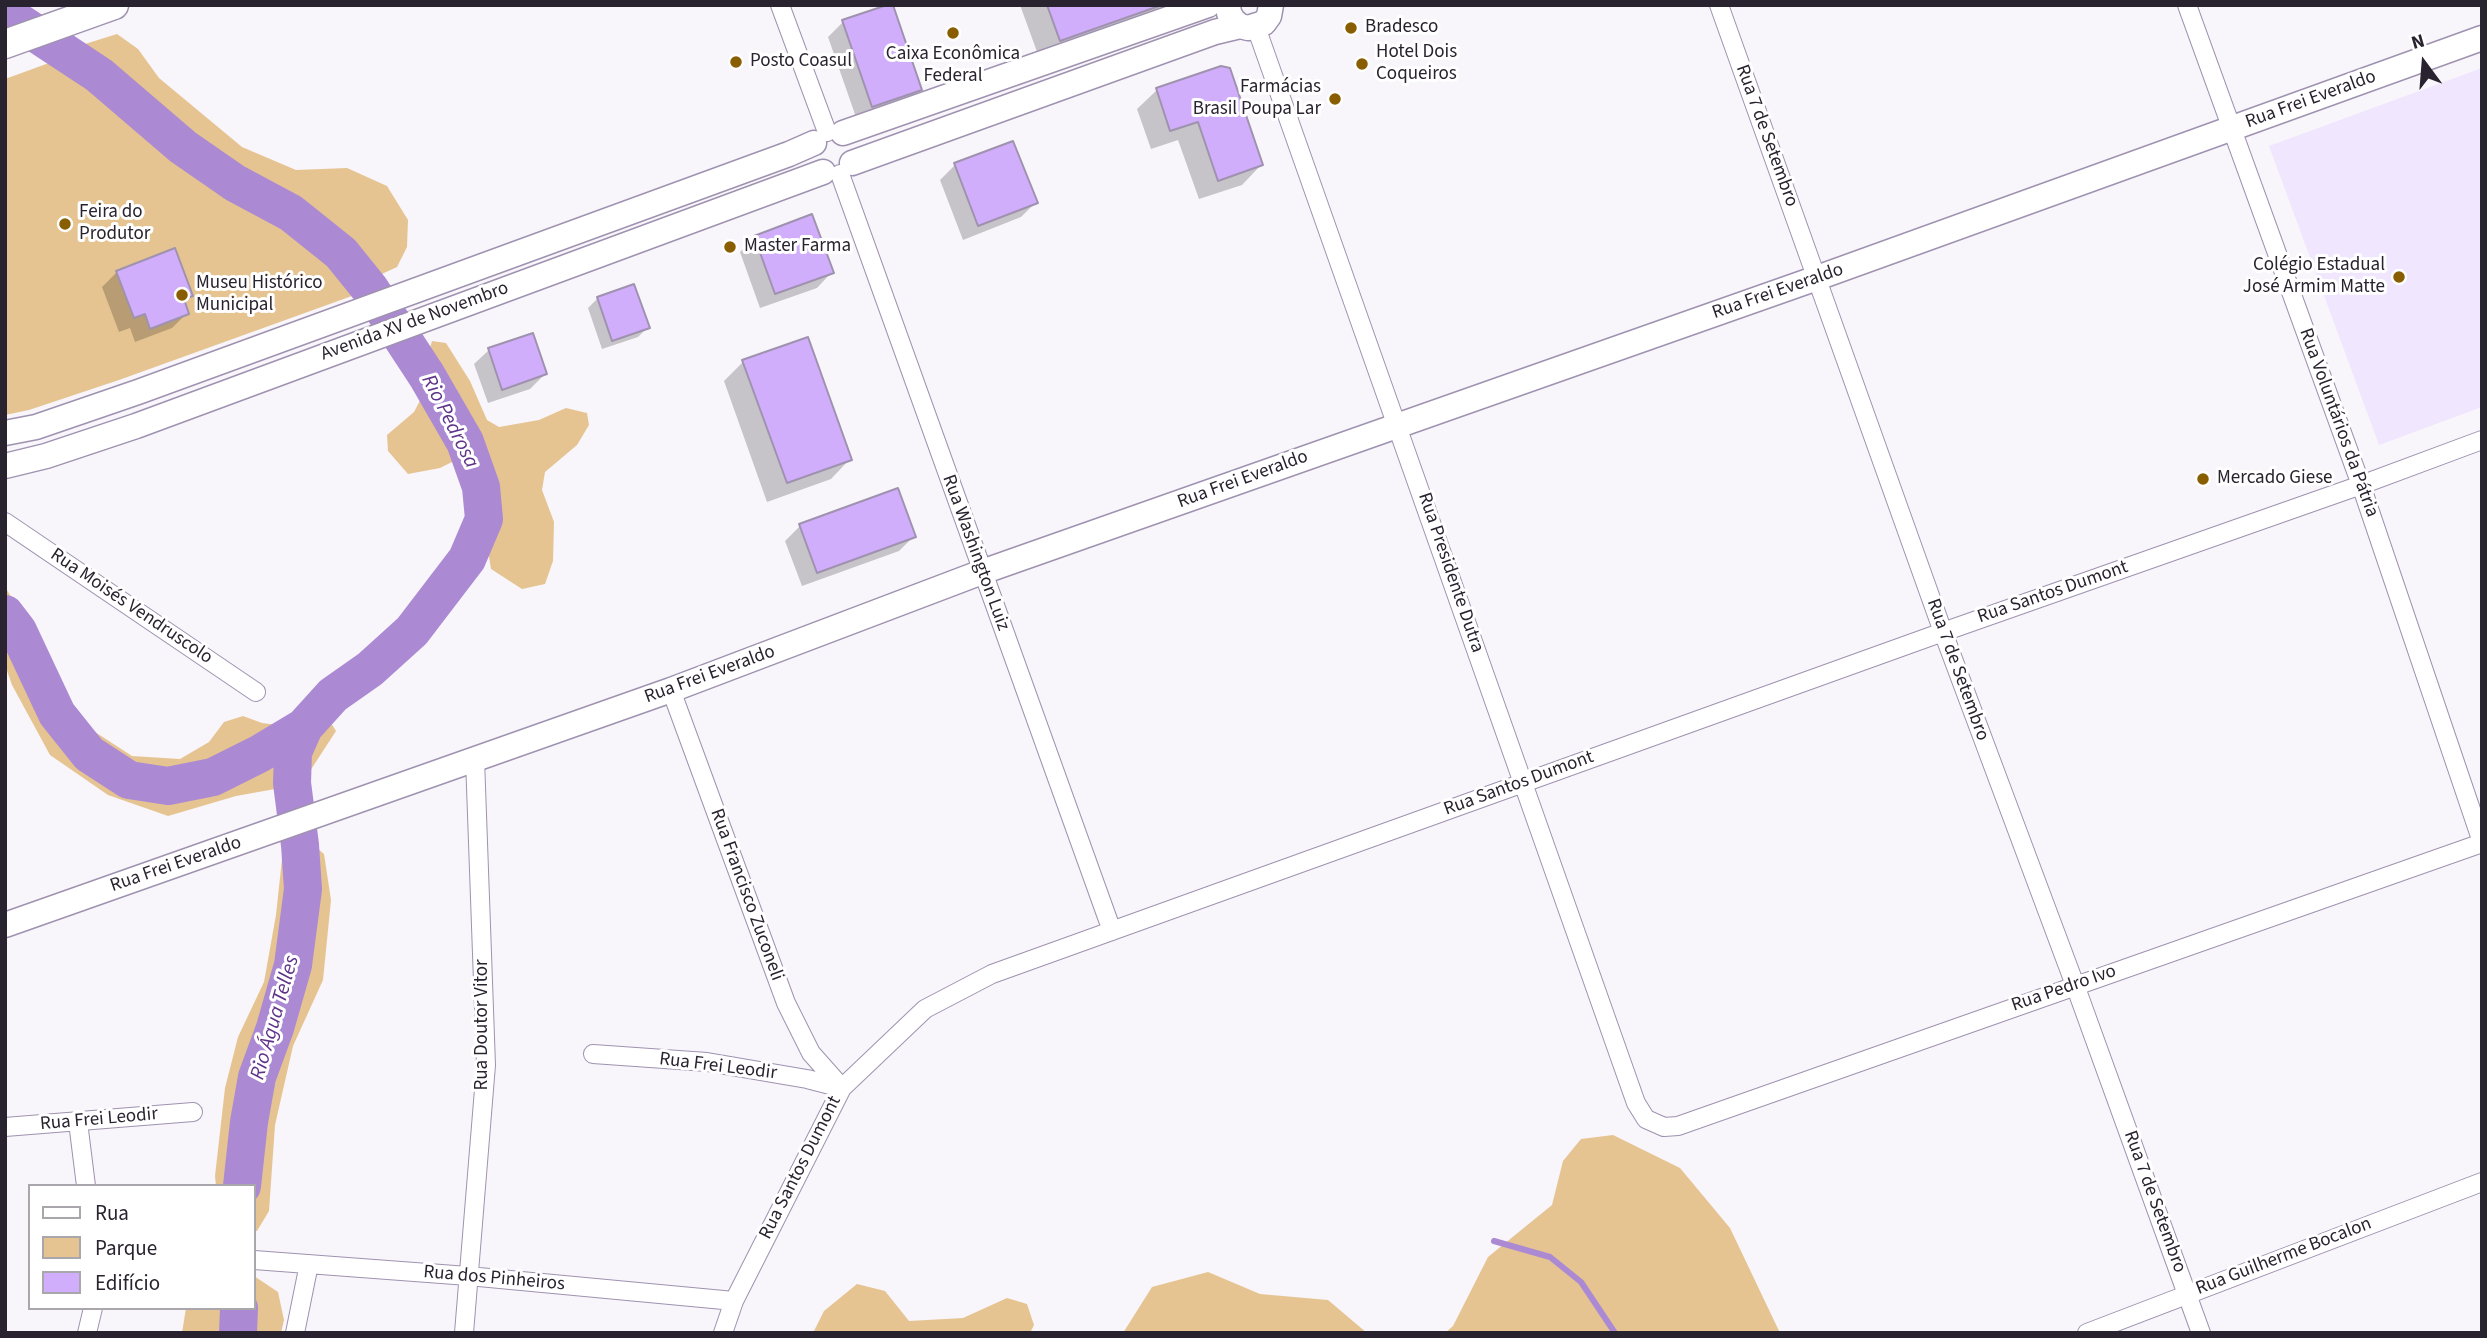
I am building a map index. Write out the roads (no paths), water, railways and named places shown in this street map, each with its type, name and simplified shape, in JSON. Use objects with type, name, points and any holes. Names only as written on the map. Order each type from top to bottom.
[{"type":"main road","points":[[5,44],[114,5]]},
{"type":"main road","name":"Avenida XV de Novembro","points":[[5,433],[36,427],[776,159],[828,136],[1208,5]]},
{"type":"main road","name":"Avenida XV de Novembro","points":[[5,466],[46,456],[136,426],[1253,16],[1295,5]]},
{"type":"main road","name":"Rua Frei Everaldo","points":[[5,925],[671,690],[982,572],[1816,278],[2482,38]]},
{"type":"main road","points":[[828,136],[854,146],[855,154],[838,170],[813,160],[828,136]]},
{"type":"street","points":[[780,5],[828,136]]},
{"type":"street","name":"Rua 7 de Setembro","points":[[1719,5],[1943,632],[2201,1333]]},
{"type":"street","name":"Rua Voluntários da Pátria","points":[[2187,5],[2361,485],[2482,843]]},
{"type":"street","name":"Rua Presidente Dutra","points":[[1253,16],[1636,1103],[1646,1119]]},
{"type":"street","name":"Rua Washington Luiz","points":[[838,170],[1112,931]]},
{"type":"street","name":"Rua Santos Dumont","points":[[723,1333],[734,1301],[842,1088],[925,1009],[992,974],[2482,440]]},
{"type":"street","name":"Rua Moisés Vendruscolo","points":[[5,522],[256,692]]},
{"type":"street","name":"Rua Francisco Zuconeli","points":[[671,690],[786,1003],[811,1053],[842,1088]]},
{"type":"street","name":"Rua Doutor Vitor","points":[[464,1333],[486,1065],[475,759]]},
{"type":"street","name":"Rua Pedro Ivo","points":[[1646,1119],[1664,1127],[1678,1126],[2482,843]]},
{"type":"street","name":"Rua Frei Leodir","points":[[593,1054],[707,1062],[807,1079],[842,1088]]},
{"type":"street","name":"Rua Frei Leodir","points":[[5,1127],[193,1112]]},
{"type":"street","points":[[78,1122],[86,1184]]},
{"type":"street","name":"Rua Guilherme Bocalon","points":[[2087,1333],[2482,1182]]},
{"type":"street","name":"Rua dos Pinheiros","points":[[256,1260],[468,1276],[734,1301]]},
{"type":"street","points":[[295,1333],[309,1264]]},
{"type":"street","points":[[87,1333],[93,1310]]},
{"type":"waterway","name":"Rio Pedrosa","points":[[5,13],[99,75],[183,147],[235,183],[291,213],[341,253],[370,289],[427,376],[465,442],[481,487],[484,519],[467,559],[412,631],[370,669],[333,695],[304,727],[213,777],[168,786],[129,780],[89,754],[57,714],[18,631],[5,614]]},
{"type":"waterway","name":"Rio Água Telles","points":[[242,1184],[257,1077],[275,1028],[293,965],[303,889],[292,783],[293,752],[304,727]]},
{"type":"waterway","points":[[1494,1241],[1550,1257],[1581,1282],[1615,1333]]},
{"type":"waterway","name":"Rio Água Telles","points":[[238,1333],[239,1310]]},
{"type":"place","name":"Bradesco","points":[[1351,28]]},
{"type":"place","name":"Caixa Econômica Federal","points":[[953,33]]},
{"type":"place","name":"Posto Coasul","points":[[736,62]]},
{"type":"place","name":"Hotel Dois Coqueiros","points":[[1362,64]]},
{"type":"place","name":"Farmácias Brasil Poupa Lar","points":[[1335,99]]},
{"type":"place","name":"Feira do Produtor","points":[[65,224]]},
{"type":"place","name":"Master Farma","points":[[730,247]]},
{"type":"place","name":"Colégio Estadual José Armim Matte","points":[[2399,277]]},
{"type":"place","name":"Museu Histórico Municipal","points":[[182,295]]},
{"type":"place","name":"Mercado Giese","points":[[2203,479]]}]
